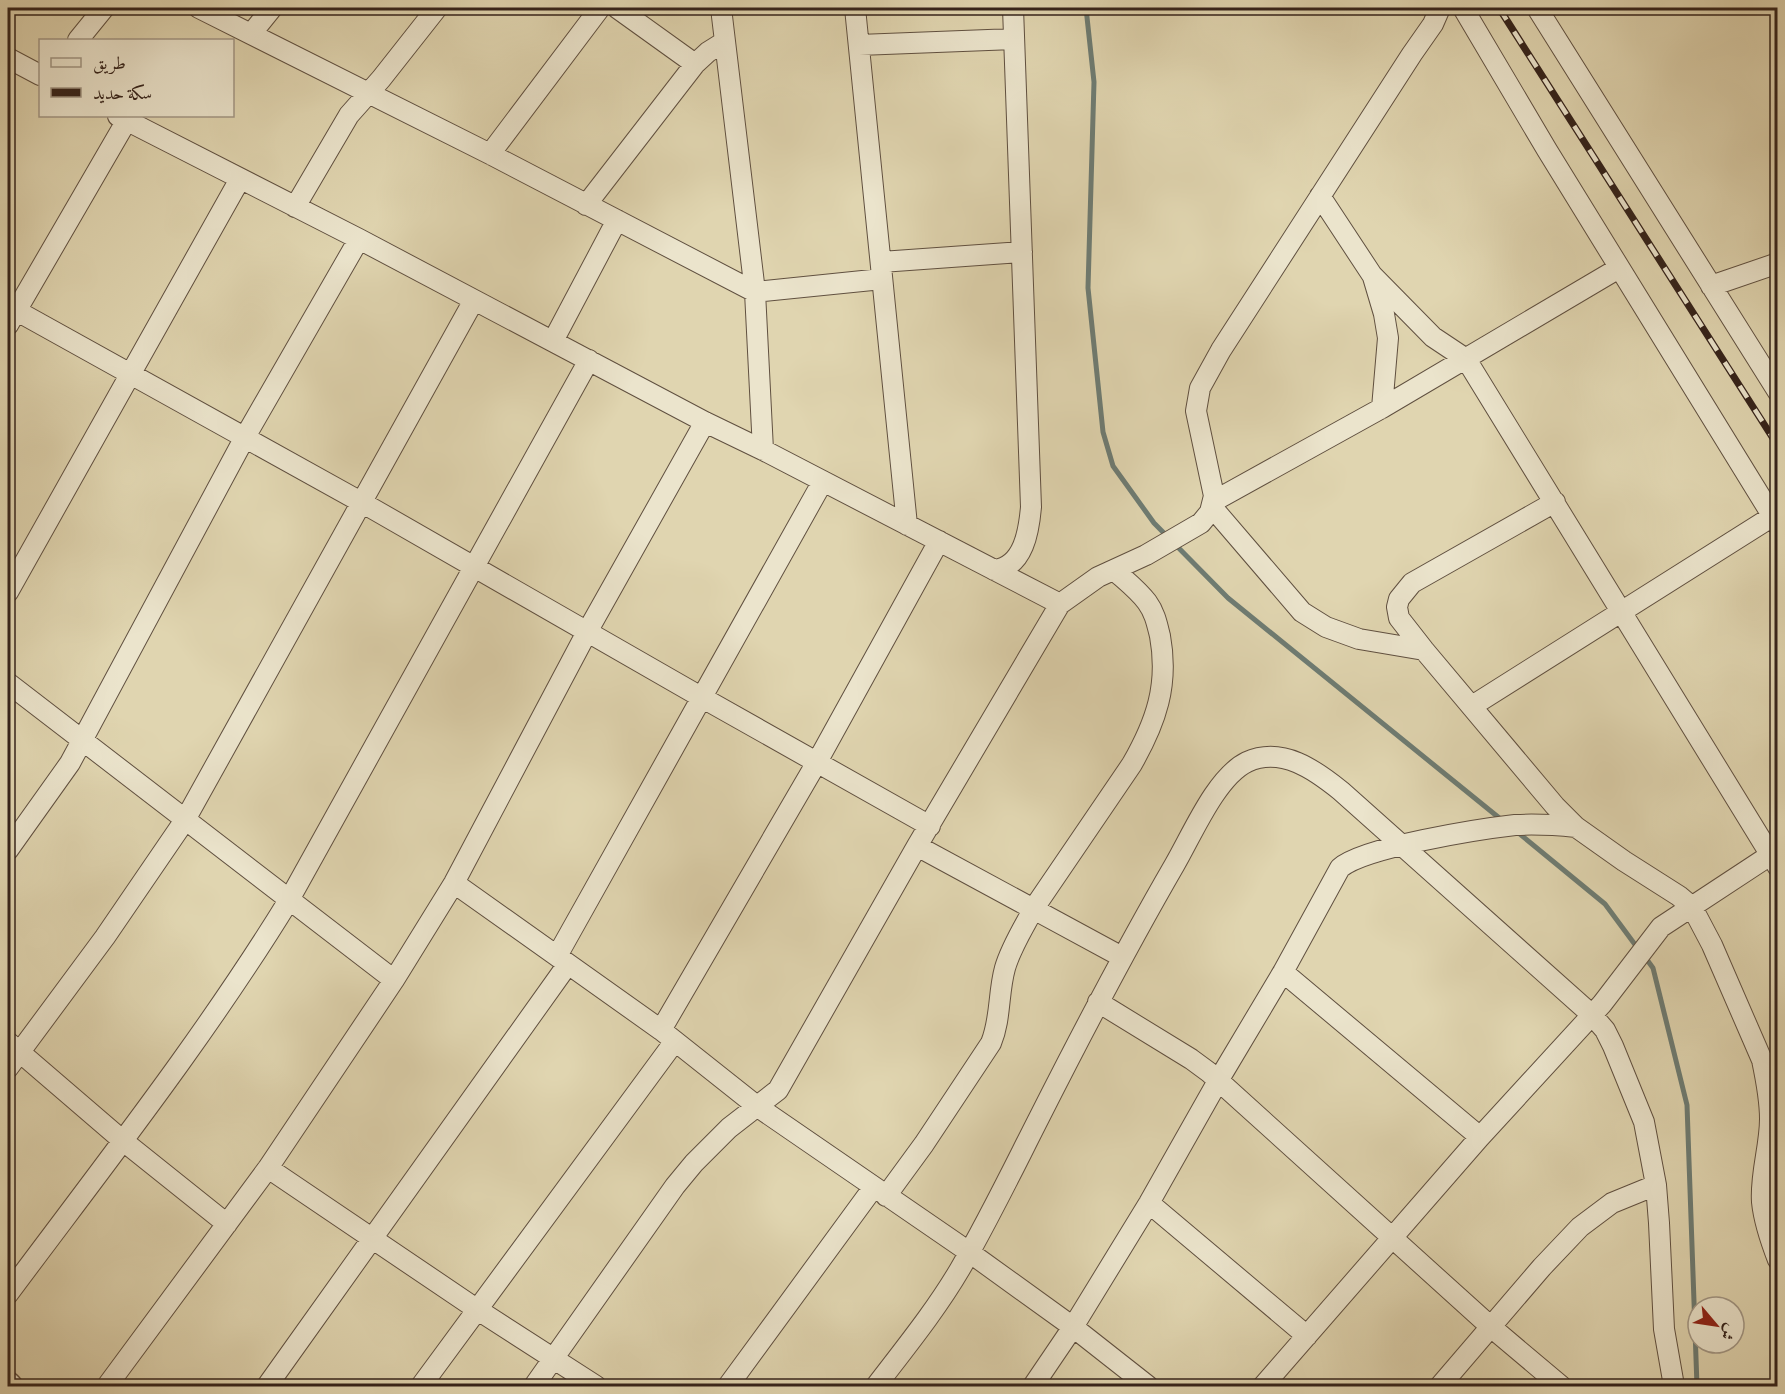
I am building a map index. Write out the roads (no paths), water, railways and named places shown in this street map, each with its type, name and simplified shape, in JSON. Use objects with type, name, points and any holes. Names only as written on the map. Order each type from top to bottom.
[{"type":"street","points":[[79,39],[104,8]]},
{"type":"street","points":[[199,8],[490,154],[755,292],[881,271],[1022,252]]},
{"type":"street","points":[[251,34],[272,8]]},
{"type":"street","points":[[295,207],[343,124],[437,8]]},
{"type":"street","points":[[490,154],[600,8]]},
{"type":"street","points":[[616,8],[695,64]]},
{"type":"street","points":[[721,8],[755,292],[763,450]]},
{"type":"street","points":[[855,8],[907,525]]},
{"type":"street","points":[[994,570],[1003,569],[1011,563],[1024,546],[1031,507],[1013,8]]},
{"type":"street","points":[[1424,650],[1359,639],[1326,627],[1302,612],[1213,504],[1196,411],[1200,388],[1221,350],[1423,40],[1440,8]]},
{"type":"street","points":[[1463,8],[1619,268],[1775,521],[1620,613],[1472,705]]},
{"type":"street","points":[[1537,8],[1778,392]]},
{"type":"street","points":[[859,45],[1014,39]]},
{"type":"street","points":[[586,205],[695,64],[724,42]]},
{"type":"street","points":[[8,59],[39,74]]},
{"type":"street","points":[[930,826],[245,437],[130,374],[10,314],[123,118],[359,239],[705,422],[1060,604]]},
{"type":"street","points":[[8,592],[240,178]]},
{"type":"street","points":[[1263,1386],[1480,1137],[1621,982],[1661,927],[1775,858],[1620,613],[1467,359],[1433,337],[1372,275],[1320,196]]},
{"type":"street","points":[[552,341],[617,220]]},
{"type":"street","points":[[8,850],[70,763],[245,437],[359,239]]},
{"type":"street","points":[[1711,286],[1778,262]]},
{"type":"street","points":[[534,1386],[675,1186],[729,1128],[778,1090],[917,846],[1060,604],[1085,585],[1146,555],[1191,529],[1208,516],[1213,504],[1467,359],[1619,268]]},
{"type":"street","points":[[1372,275],[1384,314],[1388,338],[1382,408]]},
{"type":"street","points":[[8,1068],[14,1047],[105,937],[185,820],[474,300]]},
{"type":"street","points":[[8,1294],[263,943],[589,360]]},
{"type":"street","points":[[107,1386],[268,1168],[394,980],[454,883],[587,632],[705,422]]},
{"type":"street","points":[[267,1386],[372,1239],[562,960],[701,698],[823,481]]},
{"type":"street","points":[[1555,502],[1412,583],[1399,599],[1397,607],[1399,618],[1555,807],[1576,827],[1692,907],[1713,945],[1762,1060],[1770,1120],[1770,1182],[1765,1219],[1778,1260]]},
{"type":"street","points":[[421,1386],[478,1310],[668,1036],[939,541]]},
{"type":"street","points":[[728,1386],[879,1192],[924,1144],[991,1043],[997,1027],[1005,969],[1014,946],[1034,908],[1132,764],[1145,741],[1157,713],[1164,660],[1155,615],[1143,596],[1114,570]]},
{"type":"street","points":[[8,683],[394,980]]},
{"type":"street","points":[[876,1386],[929,1315],[969,1252],[1122,957],[1210,803],[1233,772],[1248,762],[1269,756],[1283,757],[1303,765],[1341,790],[1592,1015],[1605,1030],[1644,1122],[1656,1185],[1664,1329],[1674,1386]]},
{"type":"street","points":[[1033,1386],[1073,1327],[1149,1203],[1283,972],[1340,868],[1349,861],[1362,856],[1467,832],[1515,825],[1576,827]]},
{"type":"street","points":[[917,846],[1122,957]]},
{"type":"street","points":[[454,883],[668,1036],[758,1107],[969,1252],[1073,1327],[1148,1386]]},
{"type":"street","points":[[1283,972],[1480,1137]]},
{"type":"street","points":[[1098,1002],[1191,1059],[1218,1081],[1491,1327],[1561,1386]]},
{"type":"street","points":[[14,1047],[122,1140],[227,1224]]},
{"type":"street","points":[[268,1168],[478,1310],[596,1386]]},
{"type":"street","points":[[1440,1386],[1542,1267],[1590,1217],[1612,1203],[1656,1185]]},
{"type":"street","points":[[1149,1203],[1307,1336]]},
{"type":"waterway","points":[[1086,8],[1094,82],[1088,288],[1103,432],[1113,466],[1154,523],[1228,598],[1503,821]]},
{"type":"waterway","points":[[1515,830],[1605,904],[1639,950]]},
{"type":"waterway","points":[[1645,957],[1653,968],[1687,1105],[1697,1386]]},
{"type":"railway","points":[[1499,8],[1778,446]]}]
